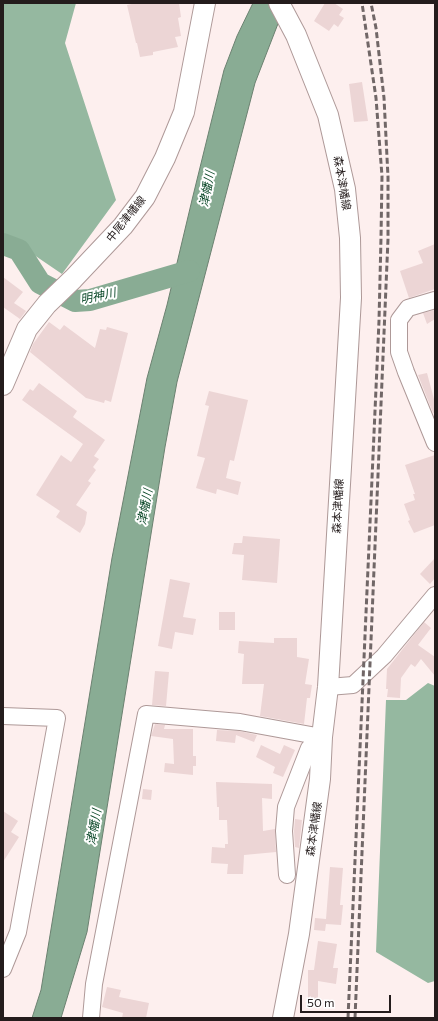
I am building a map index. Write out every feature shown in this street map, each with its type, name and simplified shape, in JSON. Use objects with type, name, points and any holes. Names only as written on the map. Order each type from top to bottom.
[{"type":"main road","name":"中尾津幡線","points":[[3,385],[27,330],[47,304],[73,279],[127,220],[145,197],[184,112],[205,3]]},
{"type":"main road","name":"森本津幡線","points":[[279,3],[296,35],[328,114],[344,189],[350,238],[351,298],[328,687],[322,737],[320,779],[301,918],[283,1018]]},
{"type":"street","points":[[435,300],[408,308],[400,320],[399,352],[435,444]]},
{"type":"street","points":[[328,687],[353,685],[384,656],[435,594]]},
{"type":"street","points":[[91,1018],[94,984],[146,714],[240,722],[322,737]]},
{"type":"street","points":[[3,716],[57,718],[18,932],[3,969]]},
{"type":"street","points":[[287,875],[284,831],[286,807],[309,748],[322,737]]},
{"type":"shaded area","points":[[3,3],[76,3],[65,43],[116,200],[62,274],[18,244],[3,237]]},
{"type":"shaded area","points":[[428,683],[435,686],[435,981],[428,983],[376,952],[386,700],[406,700]]},
{"type":"water","name":"津幡川","points":[[253,3],[286,3],[255,83],[177,382],[165,447],[87,932],[61,1018],[32,1018],[41,990],[112,558],[147,378],[167,305],[224,70],[237,36]]},
{"type":"building","points":[[136,3],[179,3],[181,17],[178,18],[181,36],[175,37],[178,47],[153,52],[153,55],[140,57],[127,5]]},
{"type":"building","points":[[325,3],[334,3],[343,9],[339,15],[344,18],[338,27],[334,24],[329,31],[314,21]]},
{"type":"building","points":[[362,82],[368,121],[354,122],[349,84]]},
{"type":"building","points":[[435,244],[435,289],[409,298],[400,271],[423,263],[418,251]]},
{"type":"building","points":[[3,277],[23,292],[14,303],[26,311],[20,319],[3,307]]},
{"type":"building","points":[[435,310],[435,319],[427,324],[423,313]]},
{"type":"building","points":[[49,322],[60,330],[64,325],[95,348],[100,329],[106,330],[107,327],[128,333],[111,402],[105,400],[104,403],[86,398],[30,352],[33,344]]},
{"type":"building","points":[[427,373],[435,403],[435,412],[433,413],[418,375]]},
{"type":"building","points":[[39,383],[77,411],[73,417],[105,440],[94,456],[99,459],[93,467],[96,470],[88,481],[91,483],[76,505],[87,512],[85,524],[80,533],[56,517],[60,511],[36,495],[61,455],[71,462],[83,444],[22,400],[30,389],[33,391]]},
{"type":"building","points":[[209,391],[248,400],[234,461],[230,460],[226,478],[241,482],[238,495],[217,489],[216,494],[196,488],[205,458],[197,456],[209,406],[205,405]]},
{"type":"building","points":[[435,455],[435,525],[414,533],[408,521],[410,520],[404,504],[415,500],[413,494],[415,494],[405,465]]},
{"type":"building","points":[[243,536],[280,539],[277,583],[242,580],[244,555],[232,554],[234,543],[242,543]]},
{"type":"building","points":[[435,558],[435,578],[430,584],[420,574]]},
{"type":"building","points":[[170,579],[190,583],[183,617],[196,619],[193,635],[175,632],[172,649],[158,646]]},
{"type":"building","points":[[219,612],[235,612],[235,630],[219,630]]},
{"type":"building","points":[[424,622],[431,628],[418,645],[435,657],[435,676],[421,659],[415,667],[411,664],[401,678],[400,698],[387,697],[387,669]]},
{"type":"building","points":[[274,638],[297,638],[297,657],[309,659],[305,684],[312,685],[310,698],[307,698],[304,724],[260,716],[264,684],[242,684],[244,654],[238,653],[239,641],[274,643]]},
{"type":"building","points":[[155,671],[169,672],[166,706],[152,705]]},
{"type":"building","points":[[155,724],[165,725],[164,729],[193,729],[193,756],[196,756],[196,766],[193,766],[193,775],[164,772],[165,763],[174,764],[173,739],[151,736]]},
{"type":"building","points":[[217,730],[239,731],[257,735],[254,742],[236,735],[235,743],[216,741]]},
{"type":"building","points":[[261,745],[280,754],[284,745],[295,750],[283,777],[273,773],[275,767],[256,757]]},
{"type":"building","points":[[216,782],[272,784],[272,799],[262,798],[263,831],[275,829],[276,852],[244,855],[243,874],[227,874],[228,864],[211,863],[212,847],[225,848],[225,844],[228,844],[227,820],[219,820]]},
{"type":"building","points":[[143,789],[152,790],[151,800],[142,799]]},
{"type":"building","points":[[3,811],[18,821],[11,832],[19,837],[3,862]]},
{"type":"building","points":[[295,819],[302,820],[299,848],[295,847]]},
{"type":"building","points":[[330,867],[343,868],[340,905],[343,905],[341,925],[326,924],[325,931],[314,930],[315,918],[326,919]]},
{"type":"building","points":[[318,941],[337,944],[333,968],[338,968],[336,984],[318,981],[318,1001],[308,1001],[308,970],[314,970]]},
{"type":"building","points":[[107,987],[121,990],[119,997],[149,1003],[146,1018],[122,1018],[123,1013],[102,1007]]},
{"type":"waterway","name":"明神川","points":[[3,244],[19,250],[40,283],[75,301],[90,300],[189,271]]},
{"type":"railway","points":[[348,1018],[379,321],[382,176],[376,98],[362,3]]},
{"type":"railway","points":[[355,1018],[388,239],[388,177],[384,98],[376,28],[371,3]]}]
